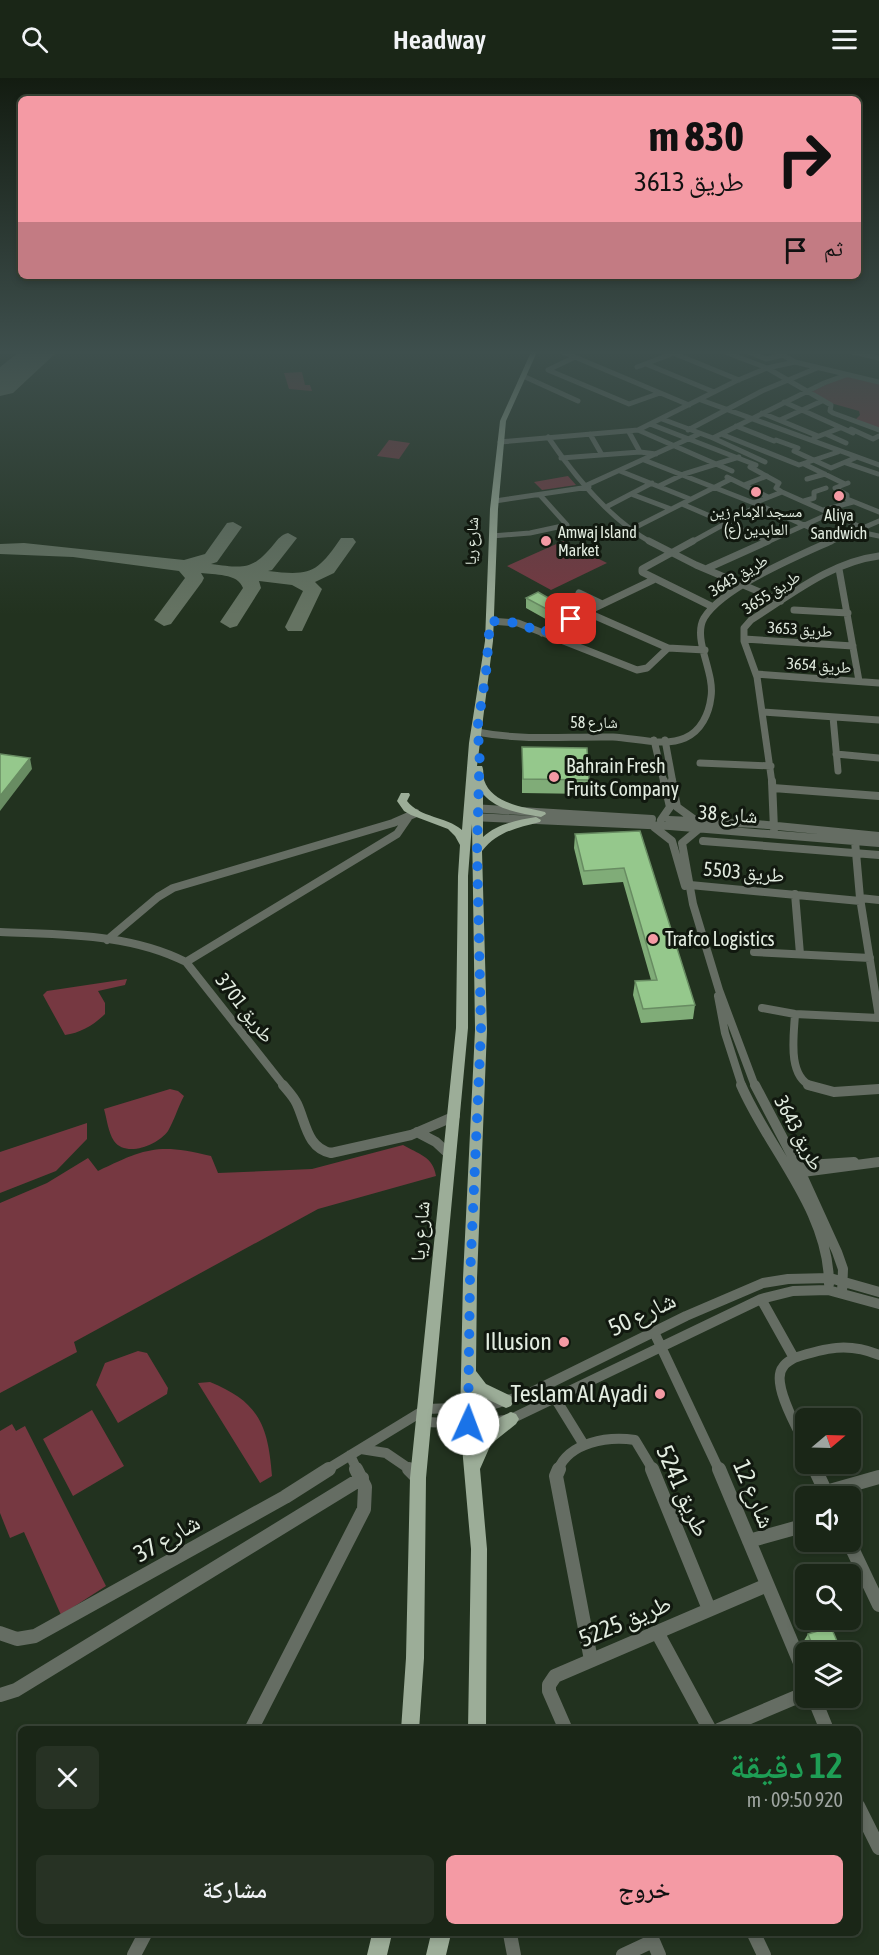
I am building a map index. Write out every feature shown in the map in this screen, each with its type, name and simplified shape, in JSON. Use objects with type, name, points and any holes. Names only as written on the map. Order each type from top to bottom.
[{"type":"main road","name":"شارع ريا","points":[[477,1726],[479,1550],[468,1424],[470,1278],[481,1030],[471,847],[477,735],[486,673],[490,621],[492,536],[500,442]]},
{"type":"main road","name":"شارع ريا","points":[[473,813],[480,743],[477,735]]},
{"type":"main road","points":[[478,779],[487,794],[500,803],[539,817]]},
{"type":"main road","points":[[405,795],[403,804],[412,815],[450,824],[471,847],[497,830],[539,817]]},
{"type":"main road","name":"شارع ريا","points":[[410,1726],[415,1658],[418,1478],[455,1116],[462,1028],[463,876],[471,847]]},
{"type":"main road","points":[[470,1375],[481,1389],[506,1401]]},
{"type":"main road","points":[[473,1480],[475,1458],[479,1448],[492,1431],[511,1419]]},
{"type":"main road","points":[[377,1955],[382,1936]]},
{"type":"main road","points":[[436,1955],[441,1936]]},
{"type":"street","points":[[500,442],[523,440]]},
{"type":"street","points":[[550,440],[561,458],[632,529],[671,551],[744,586],[782,601]]},
{"type":"street","points":[[593,440],[602,454]]},
{"type":"street","points":[[633,440],[640,452]]},
{"type":"street","points":[[660,440],[732,471]]},
{"type":"street","points":[[495,501],[588,486],[687,440]]},
{"type":"street","points":[[690,440],[739,457],[779,483],[776,488],[782,492],[863,528]]},
{"type":"street","points":[[716,440],[765,462],[723,474],[768,497]]},
{"type":"street","points":[[737,440],[781,458],[804,464],[846,484],[835,488],[846,494],[846,498],[853,502],[879,512]]},
{"type":"street","points":[[739,450],[775,440],[831,468],[846,464],[855,458]]},
{"type":"street","points":[[805,440],[877,464]]},
{"type":"street","points":[[840,440],[846,442]]},
{"type":"street","points":[[781,458],[809,441]]},
{"type":"street","points":[[561,458],[640,452],[656,454]]},
{"type":"street","points":[[804,464],[838,452]]},
{"type":"street","points":[[659,486],[684,474],[747,454]]},
{"type":"street","points":[[644,460],[684,474],[835,539]]},
{"type":"street","points":[[846,464],[878,474]]},
{"type":"street","points":[[862,469],[877,464]]},
{"type":"street","points":[[620,471],[690,499]]},
{"type":"street","points":[[807,479],[825,474]]},
{"type":"street","points":[[744,485],[767,476]]},
{"type":"street","points":[[632,529],[731,479]]},
{"type":"street","points":[[608,506],[652,483]]},
{"type":"street","points":[[804,501],[814,498],[814,492],[826,488]]},
{"type":"street","points":[[712,607],[653,580],[642,572],[642,569],[768,497],[782,492]]},
{"type":"street","points":[[631,494],[671,509]]},
{"type":"street","points":[[492,536],[530,533],[567,525],[540,495]]},
{"type":"street","points":[[824,510],[853,502]]},
{"type":"street","points":[[682,504],[768,541]]},
{"type":"street","points":[[708,568],[831,513]]},
{"type":"street","name":"طريق 3643","points":[[665,740],[675,741],[691,735],[703,723],[708,711],[712,672],[699,638],[699,628],[712,607],[744,586],[835,539],[879,521]]},
{"type":"street","points":[[855,531],[879,536]]},
{"type":"street","name":"طريق 3655","points":[[774,830],[771,766],[756,674],[744,639],[746,624],[839,569],[867,557],[879,556]]},
{"type":"street","name":"طريق 3653","points":[[839,569],[859,681]]},
{"type":"street","points":[[542,633],[653,580]]},
{"type":"street","points":[[579,593],[602,604]]},
{"type":"street","name":"طريق 3653","points":[[794,610],[848,613]]},
{"type":"street","points":[[586,612],[668,648],[705,650]]},
{"type":"street","points":[[490,621],[518,623],[643,670],[668,648]]},
{"type":"street","name":"طريق 3653","points":[[744,639],[854,646]]},
{"type":"street","name":"طريق 3654","points":[[756,674],[879,683]]},
{"type":"street","points":[[763,712],[879,720]]},
{"type":"street","points":[[833,717],[838,771]]},
{"type":"street","name":"شارع 58","points":[[477,735],[502,740],[522,737],[610,737],[665,740]]},
{"type":"street","points":[[654,740],[670,807],[662,820]]},
{"type":"street","points":[[665,740],[677,807],[698,825]]},
{"type":"street","points":[[836,754],[879,758]]},
{"type":"street","points":[[700,763],[771,766]]},
{"type":"street","points":[[773,788],[879,796]]},
{"type":"street","name":"شارع 38","points":[[473,813],[650,825],[698,825],[879,836]]},
{"type":"street","points":[[107,940],[158,897],[173,888],[412,815]]},
{"type":"street","points":[[186,962],[397,834],[412,815]]},
{"type":"street","name":"شارع 38","points":[[539,817],[662,820],[698,825]]},
{"type":"street","name":"طريق 3643","points":[[650,825],[665,833],[674,845],[688,895],[693,904]]},
{"type":"street","name":"طريق 3643","points":[[698,825],[682,843],[693,904],[719,990],[753,1085],[837,1252],[843,1269],[842,1287]]},
{"type":"street","name":"شارع 38","points":[[774,830],[879,843]]},
{"type":"street","name":"شارع 38","points":[[703,841],[879,855]]},
{"type":"street","points":[[762,1008],[795,1014],[879,1017],[860,899],[855,841]]},
{"type":"street","name":"طريق 5503","points":[[690,885],[879,900]]},
{"type":"street","name":"طريق 5503","points":[[795,894],[800,954]]},
{"type":"street","name":"طريق 3701","points":[[0,932],[107,940],[163,951],[186,962],[295,1100],[304,1117],[311,1141],[318,1150],[332,1154],[417,1132],[455,1116]]},
{"type":"street","points":[[754,952],[870,958]]},
{"type":"street","points":[[795,1014],[794,1069],[801,1081],[813,1089],[841,1093],[879,1089]]},
{"type":"street","points":[[417,1132],[436,1142],[451,1156]]},
{"type":"street","points":[[794,1170],[879,1162]]},
{"type":"street","name":"طريق 3643","points":[[794,1170],[830,1262],[829,1284]]},
{"type":"street","name":"شارع 50","points":[[425,1416],[506,1401],[528,1394],[686,1316],[763,1283],[788,1279],[879,1293]]},
{"type":"street","name":"شارع 50","points":[[425,1416],[468,1424],[511,1419],[761,1299],[829,1284]]},
{"type":"street","name":"شارع 50","points":[[842,1287],[879,1304]]},
{"type":"street","points":[[761,1299],[794,1358]]},
{"type":"street","points":[[686,1316],[696,1329]]},
{"type":"street","name":"شارع 12","points":[[654,1332],[704,1434],[795,1651]]},
{"type":"street","points":[[795,1420],[779,1383],[782,1367],[794,1358],[826,1348],[852,1344],[879,1355]]},
{"type":"street","points":[[555,1398],[584,1445]]},
{"type":"street","name":"شارع 37","points":[[0,1633],[8,1638],[21,1640],[35,1636],[285,1497],[393,1427],[425,1416]]},
{"type":"street","name":"طريق 5241","points":[[591,1660],[556,1476],[563,1460],[584,1445],[624,1437],[635,1440],[654,1472],[709,1609]]},
{"type":"street","points":[[253,1726],[360,1520],[366,1497],[356,1452],[378,1450],[394,1455],[408,1465],[418,1478]]},
{"type":"street","points":[[0,1695],[16,1690],[362,1478]]},
{"type":"street","points":[[853,1486],[879,1478]]},
{"type":"street","points":[[749,1541],[795,1528]]},
{"type":"street","points":[[855,1552],[875,1586],[879,1605]]},
{"type":"street","name":"طريق 5225","points":[[564,1726],[549,1685],[555,1676],[767,1585]]},
{"type":"street","points":[[657,1632],[708,1726]]},
{"type":"street","points":[[728,1726],[795,1698]]},
{"type":"street","points":[[818,1708],[825,1726]]},
{"type":"street","points":[[861,1814],[879,1848]]},
{"type":"street","points":[[134,1955],[144,1936]]},
{"type":"street","points":[[510,1936],[514,1955]]},
{"type":"street","points":[[755,1936],[764,1955]]},
{"type":"street","points":[[623,1955],[654,1943]]},
{"type":"shaded area","points":[[389,440],[410,443],[399,459],[377,456]]},
{"type":"shaded area","points":[[568,476],[576,485],[542,490],[534,482]]},
{"type":"shaded area","points":[[563,541],[607,563],[551,590],[507,566]]},
{"type":"shaded area","points":[[127,979],[125,985],[98,991],[105,1003],[105,1014],[86,1028],[71,1034],[65,1035],[43,995],[47,991]]},
{"type":"shaded area","points":[[170,1089],[184,1096],[168,1131],[157,1141],[142,1148],[126,1149],[119,1146],[109,1130],[104,1109]]},
{"type":"shaded area","points":[[87,1123],[87,1139],[56,1171],[0,1193],[0,1152]]},
{"type":"shaded area","points":[[403,1145],[428,1160],[436,1176],[318,1209],[74,1342],[77,1352],[0,1393],[0,1203],[47,1183],[88,1158],[98,1171],[141,1153],[165,1149],[178,1150],[211,1156],[218,1173],[312,1169]]},
{"type":"shaded area","points":[[138,1351],[147,1353],[168,1388],[167,1394],[118,1423],[96,1385],[105,1363]]},
{"type":"shaded area","points":[[210,1382],[240,1398],[258,1417],[264,1429],[272,1476],[260,1483],[198,1383]]},
{"type":"shaded area","points":[[92,1410],[124,1466],[73,1496],[43,1439]]},
{"type":"shaded area","points":[[12,1424],[16,1431],[25,1426],[106,1586],[61,1615],[24,1532],[10,1538],[0,1513],[0,1431]]},
{"type":"building","points":[[538,592],[564,607],[552,612],[526,598]]},
{"type":"building","points":[[522,747],[587,748],[589,780],[523,779]]},
{"type":"building","points":[[0,754],[30,758],[0,796]]},
{"type":"building","name":"Trafco Logistics","points":[[640,831],[695,1005],[643,1009],[635,981],[657,980],[624,868],[584,871],[575,834]]},
{"type":"building","points":[[821,1630],[832,1630],[837,1642],[811,1642],[808,1634]]},
{"type":"taxiway","points":[[185,566],[211,558],[233,527]]},
{"type":"taxiway","points":[[240,573],[266,566],[288,538]]},
{"type":"taxiway","points":[[297,580],[316,576],[328,569],[347,542]]},
{"type":"taxiway","points":[[0,549],[24,548],[73,552],[185,566]]},
{"type":"taxiway","points":[[164,620],[195,578],[185,566]]},
{"type":"taxiway","points":[[185,566],[240,573]]},
{"type":"taxiway","points":[[230,622],[252,588],[250,581],[240,573]]},
{"type":"taxiway","points":[[240,573],[297,580]]},
{"type":"taxiway","points":[[295,627],[313,589],[297,580]]},
{"type":"place","name":"مسجد الإمام زين العابدين (ع)","points":[[756,492]]},
{"type":"place","name":"Aliya Sandwich","points":[[839,496]]},
{"type":"place","name":"Amwaj Island Market","points":[[546,541]]},
{"type":"place","name":"Bahrain Fresh Fruits Company","points":[[554,777]]},
{"type":"place","name":"Trafco Logistics","points":[[653,939]]},
{"type":"place","name":"Illusion","points":[[564,1342]]},
{"type":"place","name":"Teslam Al Ayadi","points":[[660,1394]]},
{"type":"route","points":[[468,1424],[470,1278],[477,1164],[481,1030],[477,850],[480,743],[476,737],[486,673],[490,621],[518,623],[542,633],[571,619]]}]
